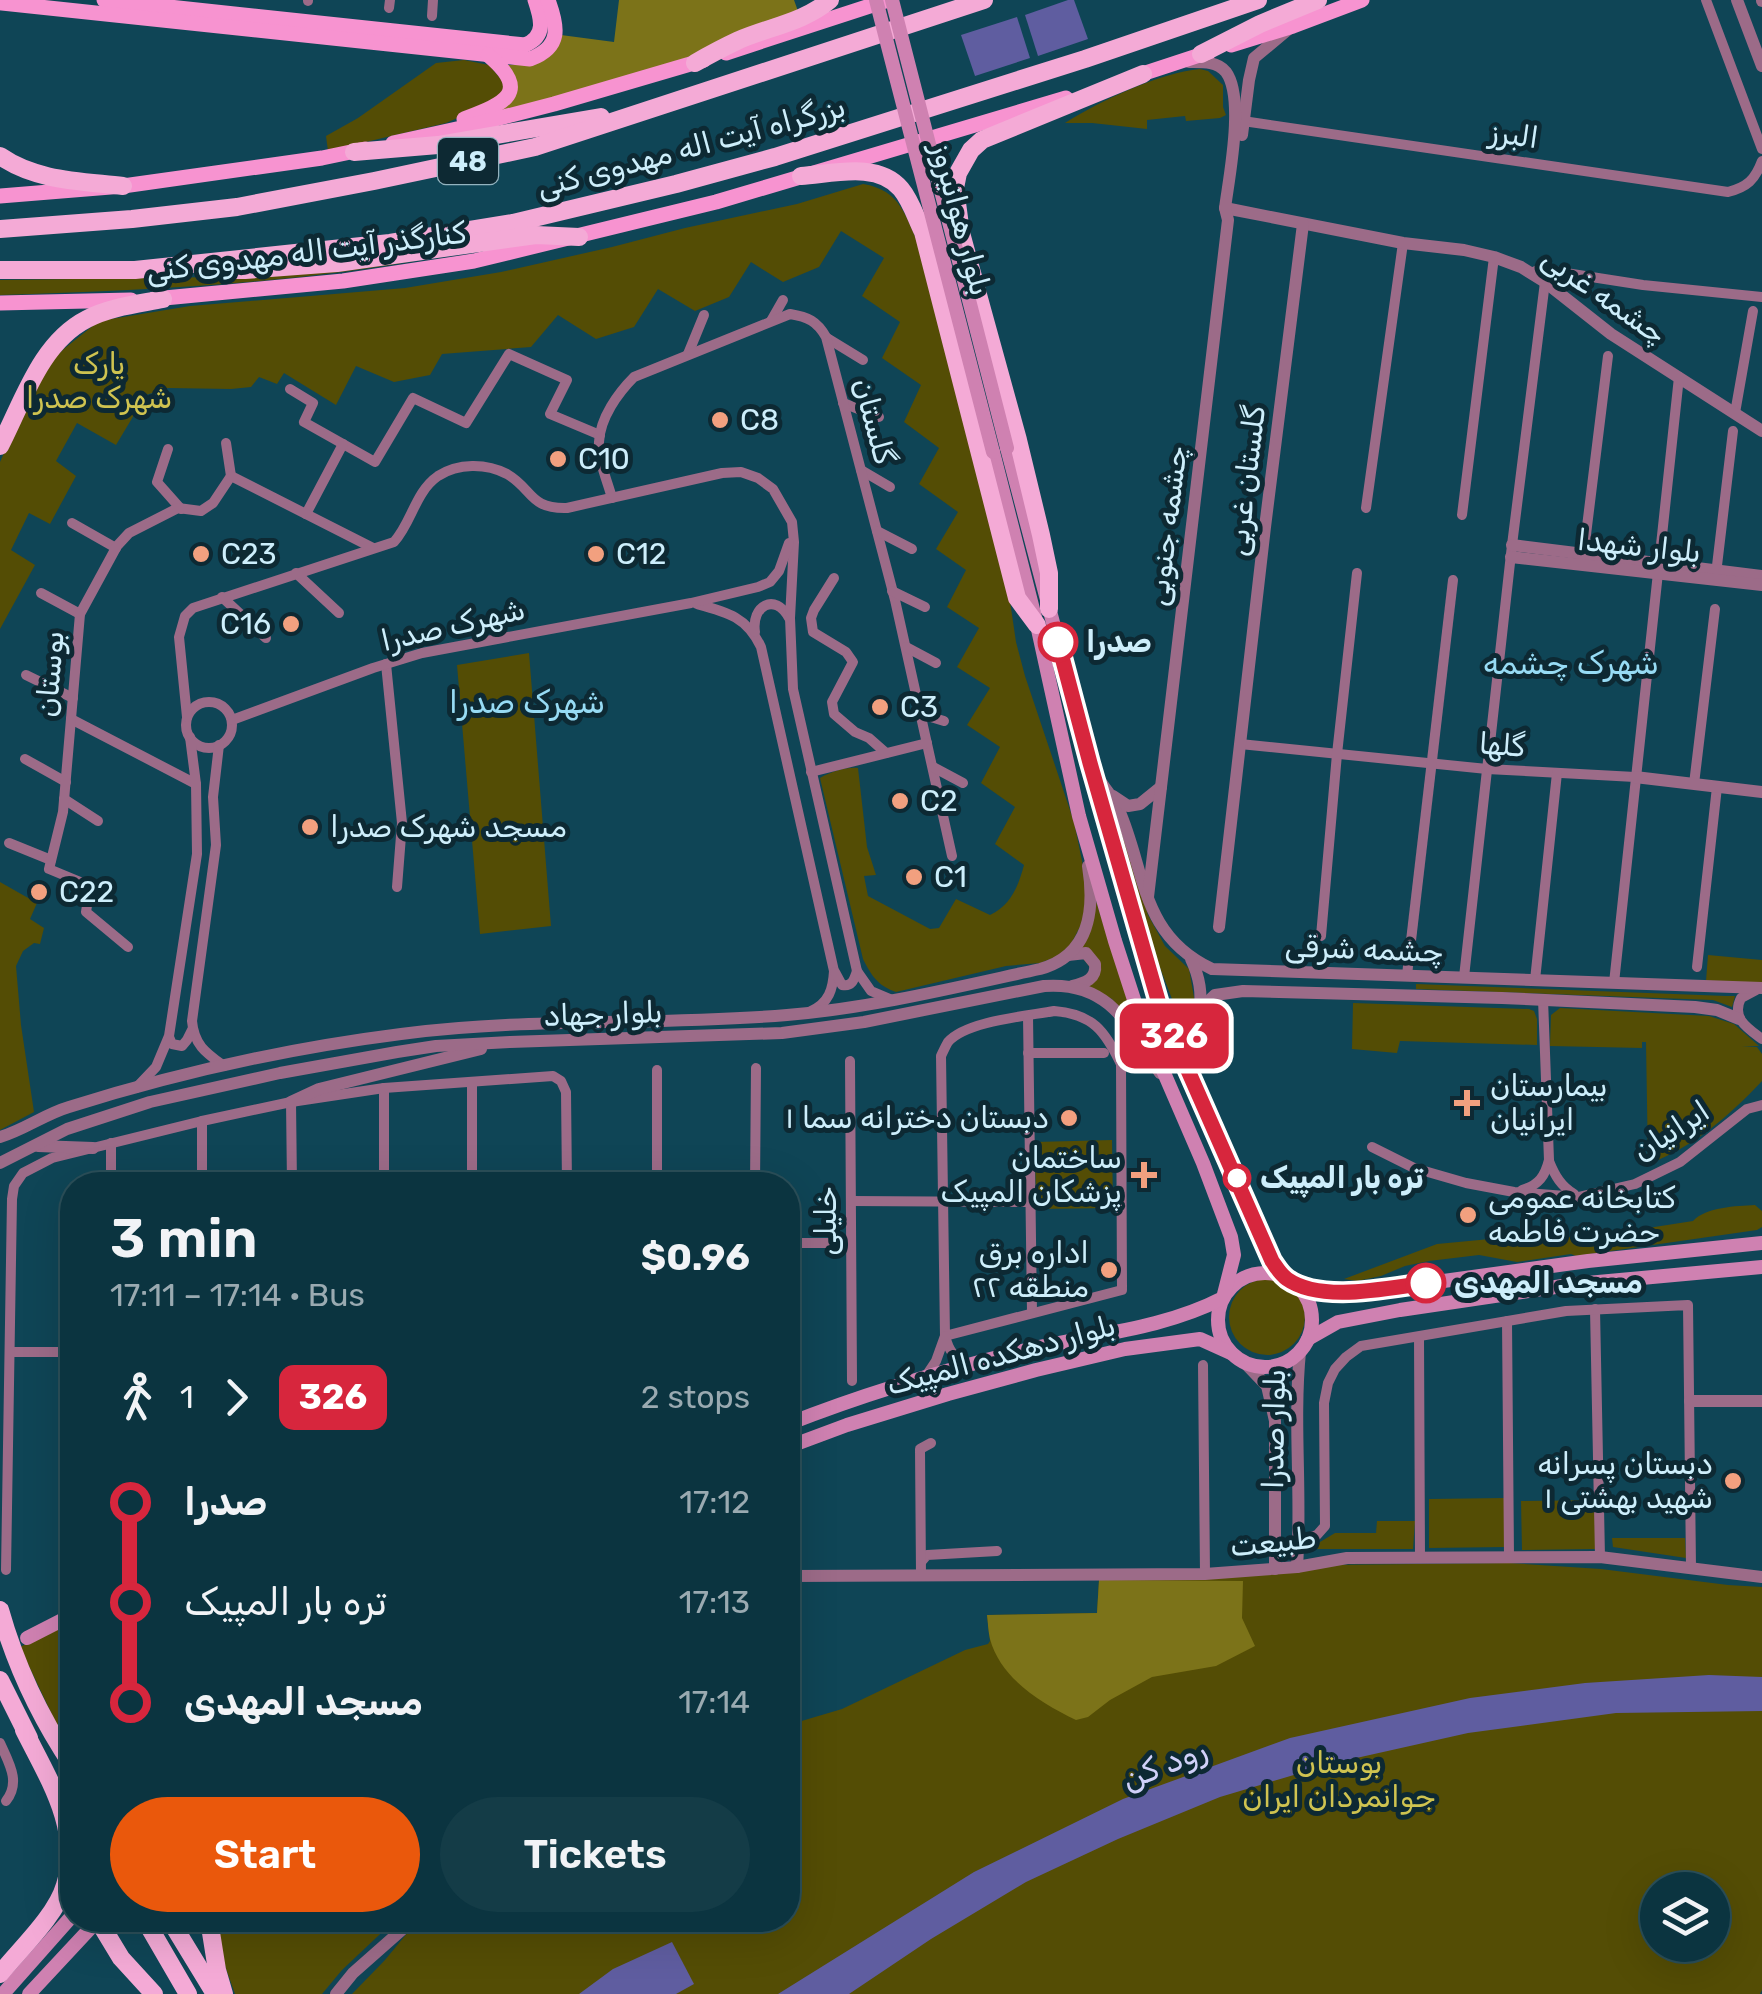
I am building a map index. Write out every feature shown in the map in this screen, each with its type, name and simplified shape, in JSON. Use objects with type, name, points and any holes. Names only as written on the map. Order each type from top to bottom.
[{"type":"highway","points":[[695,63],[738,40],[819,9],[830,0]]},
{"type":"highway","name":"بزرگراه آیت اله مهدوی کنی","points":[[0,229],[132,219],[256,203],[535,147],[984,0]]},
{"type":"highway","name":"بزرگراه آیت اله مهدوی کنی","points":[[0,270],[134,270],[390,243],[513,223],[774,158],[1258,0]]},
{"type":"highway","points":[[1201,54],[1318,0]]},
{"type":"highway","points":[[962,233],[955,188],[958,172],[970,150],[1006,129],[1143,74]]},
{"type":"highway","points":[[354,152],[438,146],[567,121],[636,113]]},
{"type":"highway","points":[[0,156],[34,173],[123,186]]},
{"type":"highway","points":[[801,176],[860,171],[886,177],[904,193],[923,232]]},
{"type":"highway","points":[[1037,625],[1017,598],[923,232],[918,204],[927,184],[940,182],[949,191],[962,233],[1049,573],[1050,609]]},
{"type":"highway","points":[[134,270],[245,270],[337,263],[536,235],[579,237]]},
{"type":"highway","points":[[0,446],[42,362],[69,332],[100,314],[164,299]]},
{"type":"highway","points":[[0,1610],[25,1685],[60,1748]]},
{"type":"highway","points":[[0,1680],[60,1805]]},
{"type":"highway","points":[[24,1730],[60,1787]]},
{"type":"highway","points":[[0,1974],[60,1896]]},
{"type":"highway","points":[[105,1932],[121,1958],[154,1994]]},
{"type":"highway","points":[[152,1932],[188,1994]]},
{"type":"highway","points":[[177,1932],[215,1994]]},
{"type":"highway","points":[[211,1932],[224,1994]]},
{"type":"main road","points":[[104,0],[525,45],[540,34],[541,19],[535,0]]},
{"type":"main road","points":[[2,3],[530,59],[546,51],[555,36],[556,22],[548,0]]},
{"type":"main road","name":"بلوار هوانیروز","points":[[876,0],[1000,450]]},
{"type":"main road","points":[[0,196],[123,186],[354,152],[554,104],[890,0]]},
{"type":"main road","name":"بلوار هوانیروز","points":[[890,0],[1000,450]]},
{"type":"main road","name":"کنارگذر آیت اله مهدوی کنی","points":[[0,303],[164,299],[270,290],[474,261],[716,202],[1143,74],[1362,0]]},
{"type":"main road","points":[[425,135],[504,101],[509,76],[488,55]]},
{"type":"main road","points":[[1000,450],[1050,609],[1160,1007],[1272,1261],[1306,1296],[1312,1325],[1304,1346]]},
{"type":"main road","points":[[1000,450],[1080,816],[1115,941],[1139,1015],[1231,1237],[1234,1255],[1218,1312],[1222,1341],[1231,1353],[1246,1364],[1260,1368],[1275,1366],[1288,1361],[1338,1322],[1576,1284],[1762,1267]]},
{"type":"main road","points":[[1223,1298],[1242,1278],[1255,1274],[1269,1273],[1336,1293],[1371,1291],[1588,1261],[1754,1244]]},
{"type":"main road","name":"بلوار دهکده المپیک","points":[[800,1419],[1030,1349],[1170,1320],[1223,1298]]},
{"type":"main road","name":"بلوار دهکده المپیک","points":[[800,1443],[948,1394],[1126,1350],[1200,1339],[1231,1353]]},
{"type":"main road","points":[[27,1638],[60,1622]]},
{"type":"main road","points":[[3,1994],[60,1930]]},
{"type":"main road","points":[[29,1994],[87,1932]]},
{"type":"street","points":[[168,0],[215,12]]},
{"type":"street","points":[[432,16],[434,0]]},
{"type":"street","points":[[1706,0],[1762,149]]},
{"type":"street","points":[[1737,0],[1762,66]]},
{"type":"street","name":"چشمه جنوبی","points":[[1148,897],[1229,213],[1254,58],[1294,26]]},
{"type":"street","name":"چشمه جنوبی","points":[[1176,62],[1216,64],[1226,72],[1233,89],[1235,122],[1229,213]]},
{"type":"street","name":"البرز","points":[[1244,120],[1728,192],[1743,188],[1756,178],[1762,161]]},
{"type":"street","name":"چشمه غربی","points":[[1229,213],[1494,257],[1545,282],[1611,334],[1762,431]]},
{"type":"street","name":"گلستان غربی","points":[[1219,927],[1304,224]]},
{"type":"street","points":[[1366,508],[1404,243]]},
{"type":"street","points":[[1462,515],[1494,257]]},
{"type":"street","points":[[1531,273],[1540,269],[1762,297]]},
{"type":"street","points":[[1464,977],[1545,282]]},
{"type":"street","points":[[770,322],[783,300]]},
{"type":"street","points":[[1735,414],[1753,311]]},
{"type":"street","points":[[612,498],[600,456],[600,435],[610,410],[634,377],[790,314],[818,323],[826,337],[863,360]]},
{"type":"street","points":[[688,354],[704,316]]},
{"type":"street","name":"گلستان","points":[[826,337],[906,647],[952,856]]},
{"type":"street","points":[[290,389],[313,402],[304,422],[375,462],[413,398],[466,422],[509,354],[567,380],[550,414],[600,435]]},
{"type":"street","points":[[1583,559],[1608,356]]},
{"type":"street","points":[[1614,983],[1678,377]]},
{"type":"street","points":[[843,402],[879,417]]},
{"type":"street","points":[[1716,575],[1733,431]]},
{"type":"street","points":[[226,443],[231,476],[373,548]]},
{"type":"street","points":[[306,514],[343,444]]},
{"type":"street","points":[[168,449],[157,482],[182,508]]},
{"type":"street","points":[[135,1089],[156,1067],[168,1036],[198,854],[196,784],[186,724],[180,626],[192,608],[394,542],[404,530],[420,494],[438,476],[461,466],[486,466],[509,475],[538,502],[552,508],[567,508],[722,473],[741,472],[774,489],[792,522],[792,689],[857,971],[871,991],[890,999]]},
{"type":"street","points":[[861,470],[890,486]]},
{"type":"street","name":"بوستان","points":[[51,860],[64,800],[80,614],[116,548],[129,533],[182,508],[201,511],[213,502],[231,476]]},
{"type":"street","name":"شهرک صدرا","points":[[232,720],[422,653],[692,603],[770,582],[784,561],[792,522]]},
{"type":"street","points":[[72,523],[116,548]]},
{"type":"street","points":[[877,531],[912,549]]},
{"type":"street","name":"بلوار شهدا","points":[[1512,551],[1716,575],[1762,576]]},
{"type":"street","points":[[1322,936],[1357,572]]},
{"type":"street","points":[[296,573],[339,613]]},
{"type":"street","name":"بلوار شهدا","points":[[1716,575],[1762,586]]},
{"type":"street","points":[[834,578],[811,618],[812,632],[846,652],[853,662],[832,702],[834,714],[886,753]]},
{"type":"street","points":[[1407,975],[1453,580]]},
{"type":"street","points":[[892,591],[925,606]]},
{"type":"street","points":[[42,593],[80,614]]},
{"type":"street","points":[[222,597],[266,638]]},
{"type":"street","points":[[692,603],[734,616],[755,633]]},
{"type":"street","points":[[790,618],[784,608],[775,604],[758,610],[753,620],[834,971],[828,997],[807,1013]]},
{"type":"street","points":[[1694,784],[1714,609]]},
{"type":"street","points":[[906,647],[936,663]]},
{"type":"street","points":[[386,664],[402,823],[398,887]]},
{"type":"street","points":[[26,675],[73,698]]},
{"type":"street","points":[[168,1036],[172,1044],[182,1046],[192,1026],[216,846],[214,796],[220,745],[230,734],[232,720],[214,702],[194,706],[187,717]]},
{"type":"street","points":[[921,714],[944,721]]},
{"type":"street","points":[[71,719],[196,784]]},
{"type":"street","points":[[190,737],[204,747],[220,745]]},
{"type":"street","points":[[811,772],[927,743]]},
{"type":"street","name":"گلها","points":[[1240,744],[1486,769],[1635,777],[1762,792]]},
{"type":"street","points":[[24,759],[66,782]]},
{"type":"street","name":"چشمه شرقی","points":[[1090,763],[1120,812],[1156,917],[1170,939],[1191,959],[1212,969],[1762,989]]},
{"type":"street","points":[[932,767],[963,783]]},
{"type":"street","points":[[1535,980],[1557,773]]},
{"type":"street","points":[[1112,796],[1128,806],[1140,804],[1161,787]]},
{"type":"street","points":[[1696,967],[1717,787]]},
{"type":"street","points":[[64,800],[98,821]]},
{"type":"street","points":[[1068,955],[1082,936],[1092,906],[1080,816]]},
{"type":"street","points":[[9,843],[51,860],[49,869],[90,886],[86,912],[128,947]]},
{"type":"street","points":[[1068,955],[1086,954],[1095,964],[1089,980],[1072,986]]},
{"type":"street","name":"بلوار جهاد","points":[[2,1138],[62,1108],[224,1066],[396,1034],[807,1013],[1040,969],[1068,955]]},
{"type":"street","points":[[1191,959],[1200,987],[1199,1010]]},
{"type":"street","points":[[1188,1066],[1186,1040],[1199,1010],[1214,995],[1204,980],[1206,972],[1212,969]]},
{"type":"street","points":[[834,971],[842,985],[847,986],[852,984],[857,971]]},
{"type":"street","name":"بلوار جهاد","points":[[1,1162],[101,1117],[218,1086],[397,1052],[436,1046],[822,1029],[1044,986],[1072,986]]},
{"type":"street","points":[[1072,986],[1099,996],[1116,1008],[1171,1090]]},
{"type":"street","points":[[1762,989],[1747,993],[1737,1012],[1739,1019],[1762,1039]]},
{"type":"street","name":"چشمه شرقی","points":[[1214,995],[1280,991],[1543,999],[1709,1008],[1739,1019]]},
{"type":"street","points":[[1514,1192],[1537,1183],[1546,1174],[1549,1160],[1543,999]]},
{"type":"street","points":[[945,1336],[1122,1290],[1121,1064],[1096,1025],[1072,1012],[1054,1011],[963,1032],[950,1041],[940,1056],[945,1336],[955,1358],[967,1366]]},
{"type":"street","points":[[1028,1016],[1032,1313]]},
{"type":"street","points":[[192,1026],[202,1050],[224,1066]]},
{"type":"street","points":[[291,1102],[319,1090],[510,1042]]},
{"type":"street","points":[[1028,1053],[1104,1054]]},
{"type":"street","name":"خلیلی","points":[[850,1061],[852,1381]]},
{"type":"street","points":[[755,1172],[756,1068]]},
{"type":"street","points":[[657,1070],[658,1172]]},
{"type":"street","points":[[6,1570],[12,1199],[14,1186],[23,1173],[52,1158],[291,1102],[384,1088],[553,1076],[561,1080],[566,1102],[567,1172]]},
{"type":"street","points":[[472,1082],[472,1172]]},
{"type":"street","points":[[384,1088],[384,1172]]},
{"type":"street","points":[[291,1102],[292,1172]]},
{"type":"street","name":"ایرانیان","points":[[1372,1147],[1438,1176],[1514,1192],[1578,1197],[1635,1184],[1674,1165],[1747,1109],[1762,1105]]},
{"type":"street","points":[[202,1121],[202,1172]]},
{"type":"street","points":[[111,1143],[111,1172]]},
{"type":"street","points":[[36,1146],[94,1148]]},
{"type":"street","points":[[1549,1160],[1564,1188],[1578,1197]]},
{"type":"street","points":[[851,1201],[1030,1202]]},
{"type":"street","points":[[1754,1244],[1762,1233]]},
{"type":"street","points":[[800,1244],[852,1243]]},
{"type":"street","points":[[1298,1541],[1317,1536],[1325,1526],[1324,1403],[1328,1383],[1335,1369],[1361,1346],[1566,1311],[1688,1304],[1691,1568]]},
{"type":"street","points":[[1596,1310],[1600,1557]]},
{"type":"street","points":[[1507,1321],[1510,1557]]},
{"type":"street","points":[[925,1378],[945,1336]]},
{"type":"street","points":[[1419,1337],[1420,1557]]},
{"type":"street","name":"بلوار صدرا","points":[[1296,1566],[1297,1390],[1304,1346]]},
{"type":"street","points":[[10,1352],[60,1352]]},
{"type":"street","name":"بلوار صدرا","points":[[1246,1364],[1267,1386],[1274,1421],[1276,1569]]},
{"type":"street","points":[[1203,1365],[1205,1574]]},
{"type":"street","points":[[1690,1401],[1762,1401]]},
{"type":"street","points":[[921,1569],[920,1449],[931,1443]]},
{"type":"street","points":[[921,1569],[927,1555],[997,1551]]},
{"type":"street","name":"طبیعت","points":[[800,1575],[921,1569],[1205,1574],[1347,1558],[1600,1557],[1762,1577]]},
{"type":"street","points":[[0,1744],[14,1773],[13,1792],[6,1800]]},
{"type":"street","points":[[336,1994],[353,1973],[399,1932]]},
{"type":"green space","points":[[464,60],[489,65],[505,84],[499,100],[446,123],[328,151],[326,136],[436,63]]},
{"type":"green space","points":[[1200,69],[1223,85],[1226,115],[1220,118],[1147,120],[1147,129],[1065,123],[1130,89]]},
{"type":"green space","name":"پارک شهرک صدرا","points":[[863,184],[894,198],[920,247],[1007,581],[1025,676],[1074,822],[1088,890],[1087,913],[1071,944],[1058,956],[896,992],[876,979],[863,959],[820,778],[838,770],[858,768],[867,847],[876,875],[864,876],[868,896],[930,929],[939,928],[956,899],[990,915],[997,911],[1013,894],[1024,865],[995,844],[1015,807],[981,783],[1000,747],[967,725],[990,688],[957,667],[979,628],[947,607],[966,570],[936,549],[958,512],[919,484],[939,448],[904,422],[921,385],[882,358],[900,322],[862,296],[884,258],[841,231],[819,267],[783,282],[751,262],[729,297],[695,311],[658,289],[634,327],[596,339],[558,315],[531,347],[442,354],[430,375],[394,382],[356,366],[336,405],[284,373],[277,384],[259,377],[251,387],[168,388],[146,395],[116,445],[77,423],[56,461],[76,476],[50,524],[29,513],[11,550],[35,565],[0,629],[0,462],[48,364],[99,321],[190,306],[405,288],[501,272],[797,204]]},
{"type":"green space","points":[[437,257],[274,280],[0,295],[0,280],[218,277]]},
{"type":"green space","points":[[529,653],[551,926],[480,934],[457,665]]},
{"type":"green space","points":[[1114,812],[1118,812],[1148,915],[1165,946],[1189,969],[1195,1003],[1183,1016],[1177,1012],[1149,939]]},
{"type":"green space","points":[[0,882],[37,903],[30,919],[44,928],[40,944],[34,943],[23,951],[16,966],[34,1112],[0,1130]]},
{"type":"green space","points":[[1095,898],[1137,1030],[1112,999],[1085,986],[1097,976],[1076,950]]},
{"type":"green space","points":[[1708,955],[1762,960],[1762,985],[1706,981]]},
{"type":"green space","points":[[1416,984],[1735,996],[1732,1007],[1713,1000],[1416,989]]},
{"type":"green space","points":[[1353,1003],[1529,1009],[1537,1019],[1537,1045],[1400,1041],[1397,1053],[1352,1049]]},
{"type":"green space","points":[[1560,1008],[1709,1016],[1734,1024],[1759,1046],[1742,1046],[1757,1047],[1762,1054],[1762,1081],[1710,1129],[1681,1149],[1648,1164],[1646,1042],[1642,1042],[1642,1048],[1550,1046],[1551,1015]]},
{"type":"green space","points":[[1112,1140],[1113,1208],[1036,1209],[1035,1142]]},
{"type":"green space","points":[[1755,1205],[1762,1211],[1762,1227],[1757,1230],[1517,1262],[1479,1255],[1405,1266],[1357,1281],[1344,1279],[1437,1244],[1490,1239],[1493,1245],[1635,1230],[1693,1221],[1722,1208]]},
{"type":"green space","points":[[1267,1279],[1294,1290],[1305,1317],[1294,1344],[1267,1355],[1240,1344],[1229,1317],[1240,1290]]},
{"type":"green space","points":[[1505,1498],[1506,1547],[1429,1548],[1429,1499]]},
{"type":"green space","points":[[1595,1500],[1596,1549],[1522,1550],[1521,1501]]},
{"type":"green space","points":[[1377,1521],[1415,1521],[1413,1549],[1314,1549],[1335,1533],[1376,1533]]},
{"type":"green space","points":[[1612,1538],[1685,1538],[1686,1558],[1613,1547]]},
{"type":"green space","name":"بوستان جوانمردان ایران","points":[[1509,1563],[1762,1587],[1760,1994],[352,1994],[408,1932],[800,1932],[800,1721],[842,1709],[965,1650],[988,1644],[987,1615],[1097,1613],[1099,1580],[1322,1565]]},
{"type":"green space","points":[[60,1626],[60,1729],[54,1719],[20,1647]]},
{"type":"green space","points":[[218,1932],[382,1932],[322,1994],[235,1994]]},
{"type":"shaded area","points":[[619,0],[794,0],[799,14],[678,61],[495,112],[503,107],[505,65],[547,59],[561,35],[614,42]]},
{"type":"shaded area","points":[[1074,0],[1088,39],[1038,56],[1025,15]]},
{"type":"shaded area","points":[[1017,17],[1030,58],[975,76],[961,35]]},
{"type":"shaded area","points":[[1099,1580],[1243,1581],[1242,1618],[1255,1646],[1216,1666],[1152,1677],[1088,1717],[1076,1720],[1049,1706],[1013,1678],[995,1653],[987,1615],[1097,1613]]},
{"type":"shaded area","points":[[1709,1675],[1762,1677],[1762,1711],[1616,1713],[1468,1733],[1334,1763],[1220,1797],[1026,1882],[849,1994],[778,1994],[974,1872],[1123,1799],[1290,1738],[1470,1698],[1585,1683]]},
{"type":"shaded area","points":[[672,1942],[694,1984],[676,1994],[579,1994],[613,1969]]},
{"type":"bus line","name":"326","points":[[1058,642],[1160,1007],[1272,1261],[1282,1276],[1296,1284],[1336,1293],[1426,1283]]},
{"type":"place","name":"C8","points":[[720,420]]},
{"type":"place","name":"C10","points":[[558,459]]},
{"type":"place","name":"C23","points":[[201,554]]},
{"type":"place","name":"C12","points":[[596,554]]},
{"type":"place","name":"C16","points":[[291,624]]},
{"type":"place","name":"صدرا","points":[[1058,642]]},
{"type":"place","name":"C3","points":[[880,707]]},
{"type":"place","name":"C2","points":[[900,801]]},
{"type":"place","name":"مسجد شهرک صدرا","points":[[310,827]]},
{"type":"place","name":"C1","points":[[914,877]]},
{"type":"place","name":"C22","points":[[39,892]]},
{"type":"place","name":"بیمارستان ایرانیان","points":[[1467,1103]]},
{"type":"place","name":"دبستان دخترانه سما ۱","points":[[1069,1118]]},
{"type":"place","name":"ساختمان پزشکان المپیک","points":[[1144,1175]]},
{"type":"place","name":"تره بار المپیک","points":[[1237,1178]]},
{"type":"place","name":"کتابخانه عمومی حضرت فاطمه","points":[[1468,1215]]},
{"type":"place","name":"اداره برق منطقه ۲۲","points":[[1109,1270]]},
{"type":"place","name":"مسجد المهدی","points":[[1426,1283]]},
{"type":"place","name":"دبستان پسرانه شهید بهشتی ۱","points":[[1733,1481]]},
{"type":"district","name":"شهرک چشمه","points":[[1571,663]]},
{"type":"district","name":"شهرک صدرا","points":[[527,702]]},
{"type":"water label","name":"رود کن","points":[[1164,1764]]}]
